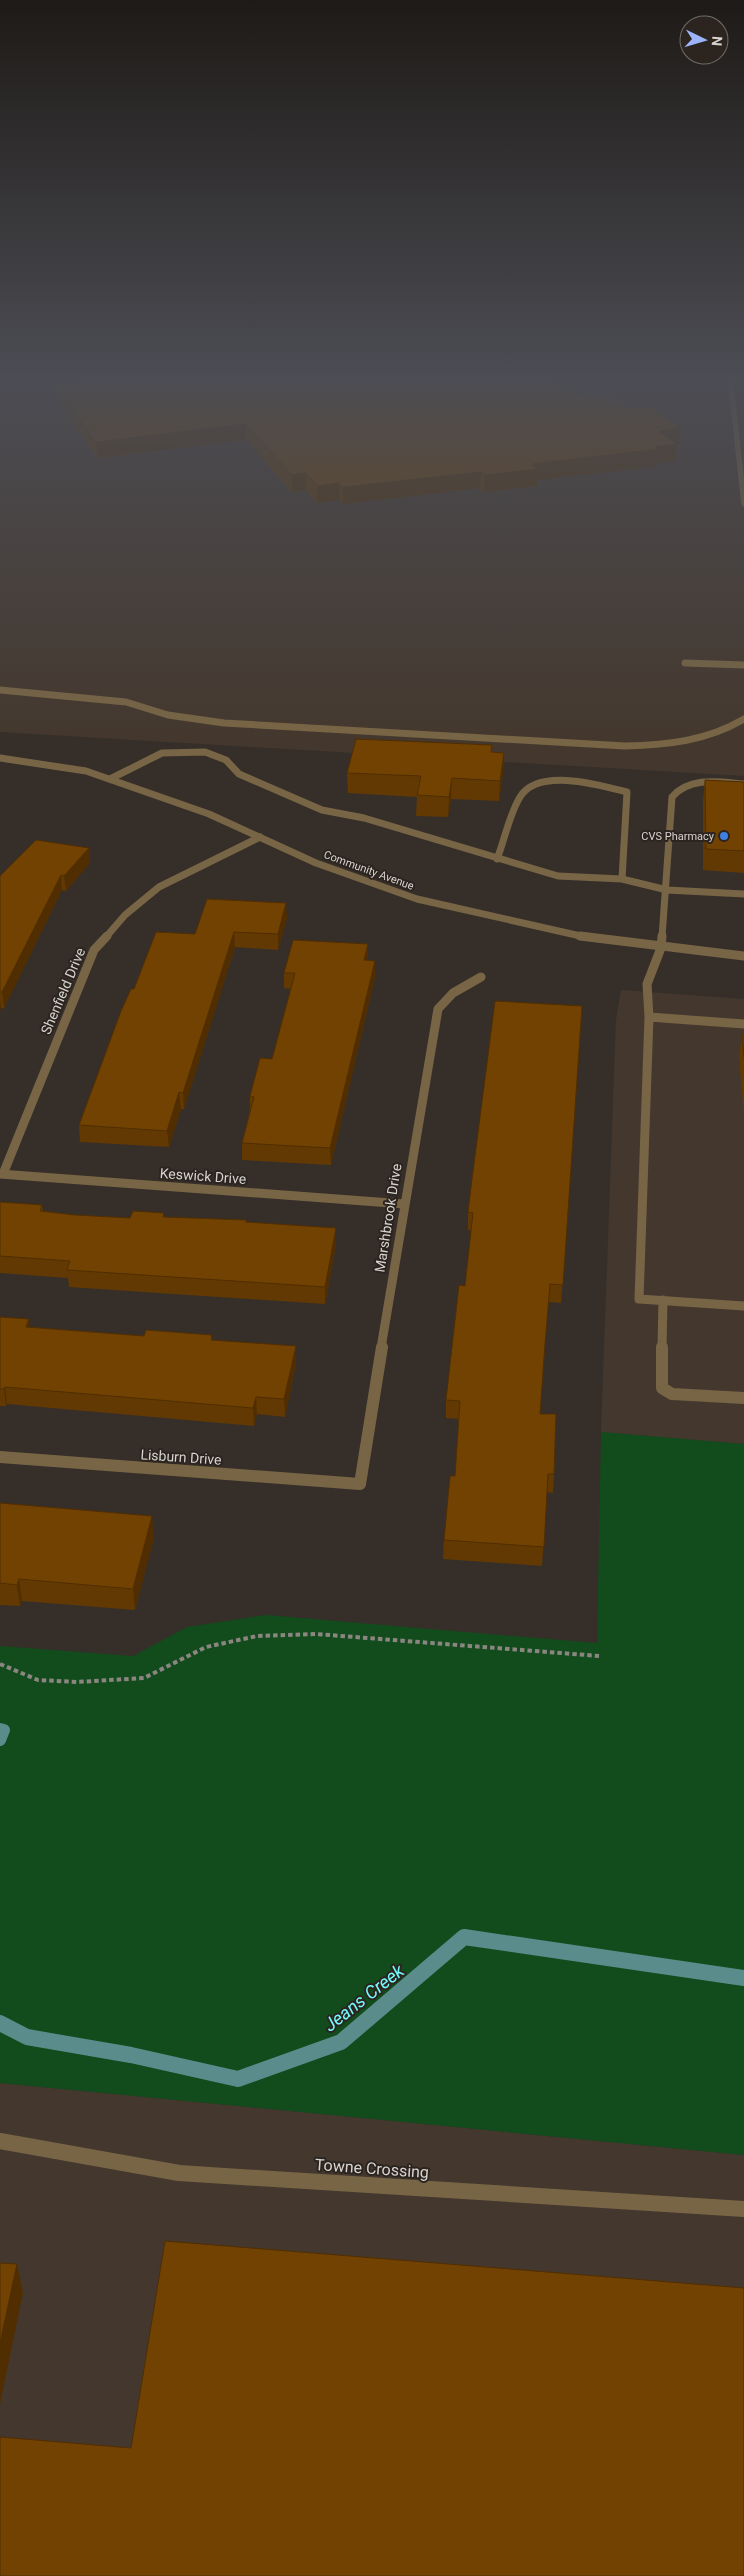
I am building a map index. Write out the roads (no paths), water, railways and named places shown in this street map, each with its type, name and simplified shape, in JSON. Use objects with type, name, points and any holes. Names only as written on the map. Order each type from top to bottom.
[{"type":"street","points":[[685,664],[744,665]]},
{"type":"street","points":[[0,690],[126,702],[168,715],[224,723],[626,746],[651,745],[699,738],[722,731],[744,719]]},
{"type":"street","points":[[110,780],[162,752],[205,752],[226,760],[239,774],[322,810],[364,818],[558,876],[622,879],[667,890],[744,894]]},
{"type":"street","name":"Community Avenue","points":[[0,758],[86,771],[209,814],[316,863],[417,899],[595,939],[744,956]]},
{"type":"street","points":[[497,859],[522,793],[537,782],[585,782],[627,792],[622,879]]},
{"type":"street","points":[[744,784],[702,783],[676,791],[672,796],[662,948],[647,984],[649,1017],[640,1299],[744,1306]]},
{"type":"street","name":"Shenfield Drive","points":[[1,1174],[94,950],[125,916],[159,887],[260,837]]},
{"type":"street","name":"Marshbrook Drive","points":[[360,1484],[404,1204],[438,1009],[454,993],[481,978]]},
{"type":"street","points":[[649,1017],[744,1024]]},
{"type":"street","name":"Keswick Drive","points":[[1,1174],[404,1204]]},
{"type":"street","points":[[662,1300],[662,1388],[672,1394],[744,1398]]},
{"type":"street","name":"Lisburn Drive","points":[[0,1457],[360,1484]]},
{"type":"street","name":"Towne Crossing","points":[[0,2140],[179,2173],[744,2209]]},
{"type":"waterway","name":"Jeans Creek","points":[[0,1729],[4,1730],[0,1740]]},
{"type":"waterway","name":"Jeans Creek","points":[[0,2023],[27,2037],[131,2055],[238,2079],[341,2042],[464,1937],[744,1978]]},
{"type":"place","name":"CVS Pharmacy","points":[[724,836]]}]
